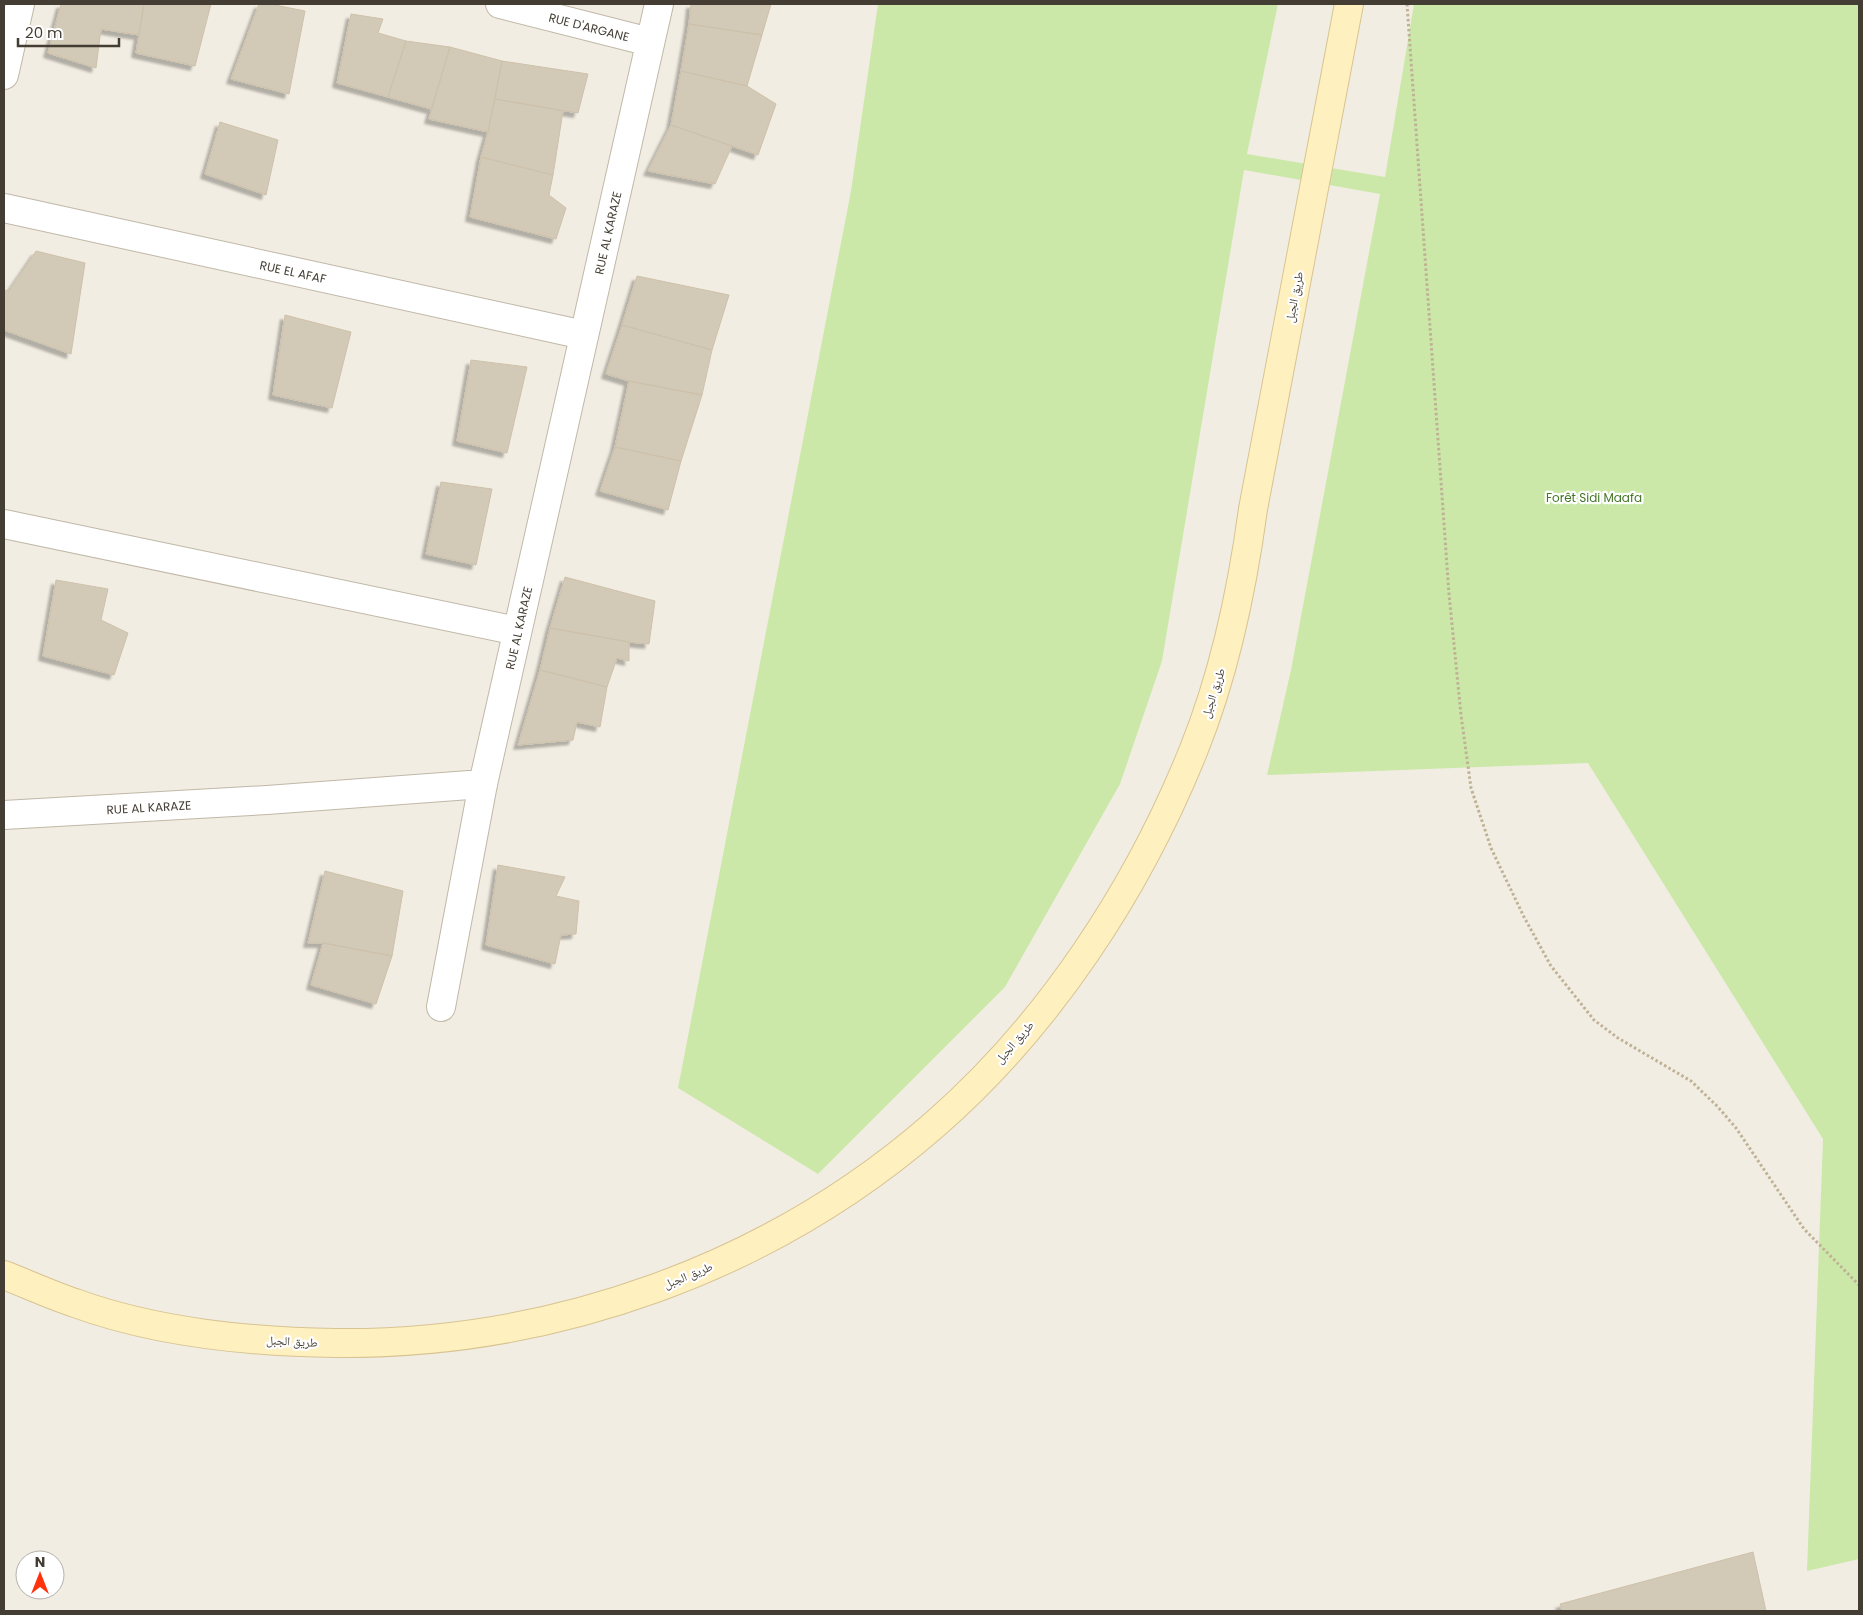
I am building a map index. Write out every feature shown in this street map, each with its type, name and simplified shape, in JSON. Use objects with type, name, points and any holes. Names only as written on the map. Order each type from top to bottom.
[{"type":"street","points":[[4,75],[20,4]]},
{"type":"street","name":"RUE D'ARGANE","points":[[500,4],[650,42]]},
{"type":"street","name":"RUE AL KARAZE","points":[[4,816],[267,800],[483,784],[659,4]]},
{"type":"street","name":"طريق الجبل","points":[[4,1275],[78,1304],[133,1320],[190,1331],[248,1339],[305,1343],[369,1344],[431,1340],[494,1331],[556,1318],[616,1301],[678,1280],[738,1254],[796,1224],[844,1194],[891,1160],[935,1124],[977,1084],[1015,1043],[1086,951],[1118,902],[1147,851],[1173,799],[1196,745],[1216,688],[1232,629],[1253,509],[1350,4]]},
{"type":"street","name":"RUE EL AFAF","points":[[4,208],[584,335]]},
{"type":"street","points":[[4,524],[517,631]]},
{"type":"street","points":[[441,1007],[483,784]]},
{"type":"path","points":[[1407,4],[1448,594],[1471,788],[1492,848],[1524,917],[1551,966],[1594,1020],[1618,1038],[1691,1081],[1718,1107],[1736,1128],[1804,1228],[1859,1285]]},
{"type":"green space","name":"Forêt Sidi Maafa","points":[[878,4],[1278,4],[1247,154],[1385,177],[1414,4],[1859,4],[1859,1559],[1807,1571],[1823,1139],[1588,763],[1267,775],[1291,670],[1380,194],[1244,170],[1162,661],[1120,784],[1005,987],[818,1174],[678,1088],[851,191]]},
{"type":"building","points":[[61,4],[144,4],[139,35],[101,29],[96,68],[48,53]]},
{"type":"building","points":[[144,4],[211,4],[195,66],[136,53]]},
{"type":"building","points":[[259,4],[270,4],[305,11],[289,94],[231,79]]},
{"type":"building","points":[[691,4],[771,4],[762,35],[689,24]]},
{"type":"building","points":[[351,14],[383,19],[378,33],[406,41],[388,97],[337,83]]},
{"type":"building","points":[[689,24],[762,35],[747,86],[681,71]]},
{"type":"building","points":[[406,41],[450,47],[431,109],[388,97]]},
{"type":"building","points":[[450,47],[502,61],[488,132],[429,119]]},
{"type":"building","points":[[502,61],[588,74],[578,113],[495,99]]},
{"type":"building","points":[[681,71],[747,86],[776,104],[758,155],[671,125]]},
{"type":"building","points":[[495,99],[563,111],[553,175],[481,157]]},
{"type":"building","points":[[220,122],[278,140],[266,195],[205,174]]},
{"type":"building","points":[[671,125],[732,146],[715,184],[648,171]]},
{"type":"building","points":[[481,157],[553,175],[549,195],[566,208],[556,239],[470,217]]},
{"type":"building","points":[[36,251],[85,263],[71,354],[4,330],[4,290],[9,291]]},
{"type":"building","points":[[637,276],[729,295],[712,350],[622,325]]},
{"type":"building","points":[[285,315],[351,332],[332,408],[273,395]]},
{"type":"building","points":[[622,325],[712,350],[702,395],[629,381],[606,374]]},
{"type":"building","points":[[471,360],[527,367],[507,453],[457,441]]},
{"type":"building","points":[[629,381],[702,395],[681,461],[615,447]]},
{"type":"building","points":[[615,447],[681,461],[668,510],[600,491]]},
{"type":"building","points":[[441,482],[492,489],[476,565],[426,554]]},
{"type":"building","points":[[565,577],[655,601],[649,644],[550,628]]},
{"type":"building","points":[[56,580],[108,589],[101,620],[128,633],[114,675],[43,656]]},
{"type":"building","points":[[550,628],[629,642],[629,661],[617,658],[607,687],[540,670]]},
{"type":"building","points":[[540,670],[607,687],[600,727],[577,722],[573,740],[518,745]]},
{"type":"building","points":[[498,865],[565,877],[556,896],[579,901],[576,934],[561,935],[555,964],[486,945]]},
{"type":"building","points":[[325,871],[403,891],[392,956],[323,943],[308,943]]},
{"type":"building","points":[[323,943],[392,956],[376,1004],[311,985]]},
{"type":"building","points":[[1753,1552],[1766,1611],[1562,1611],[1560,1604]]}]
